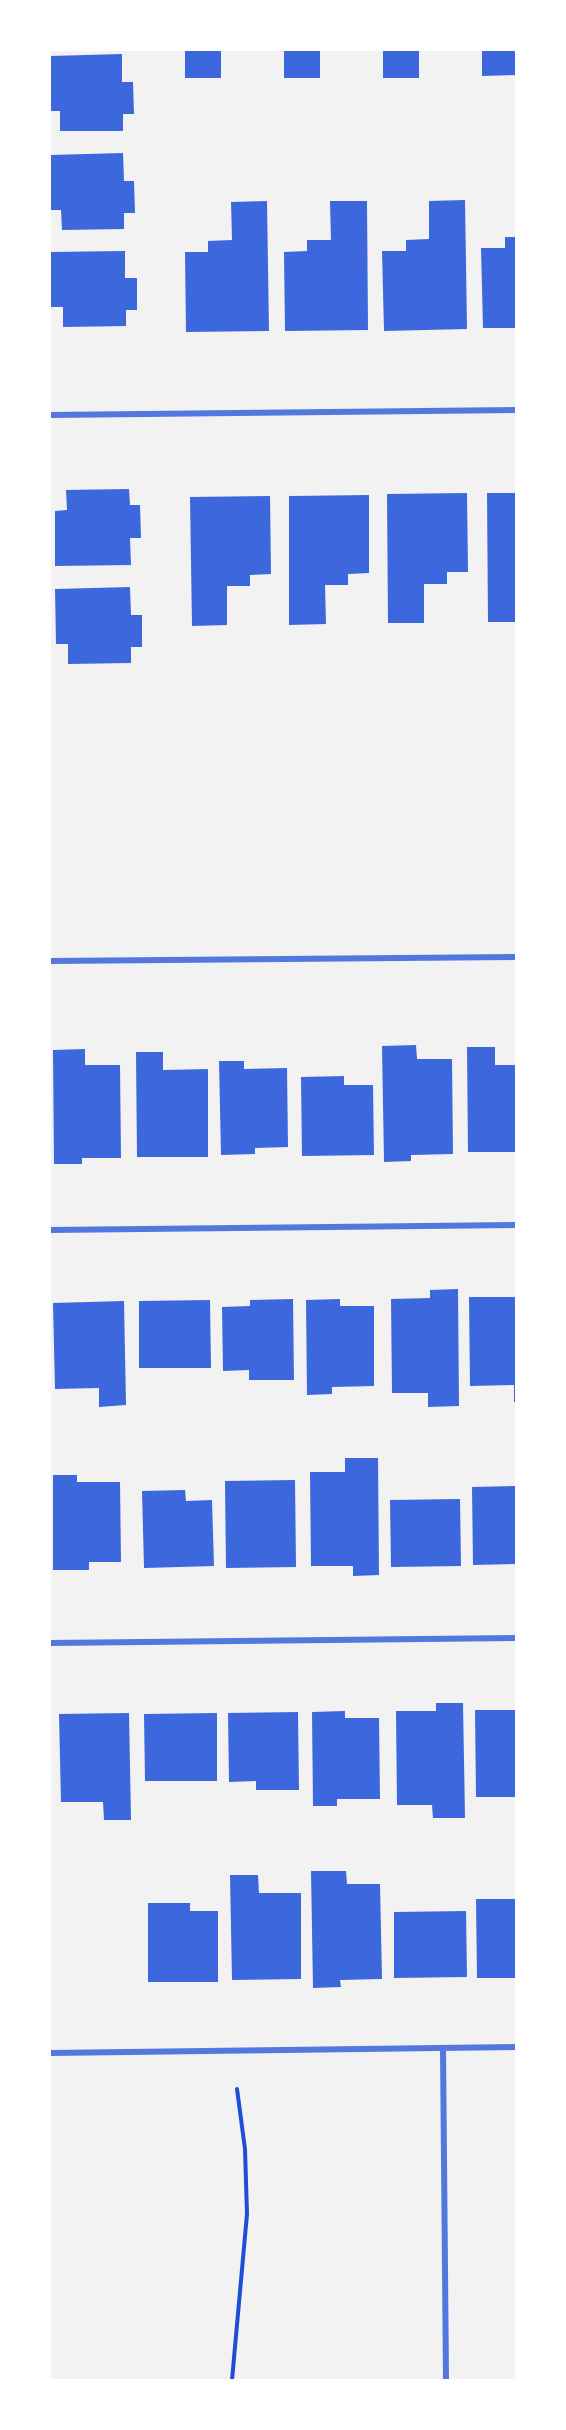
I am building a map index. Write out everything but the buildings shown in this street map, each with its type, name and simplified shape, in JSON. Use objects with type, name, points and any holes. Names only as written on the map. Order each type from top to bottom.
[{"type":"street","points":[[50,415],[516,410]]},
{"type":"street","points":[[50,961],[516,957]]},
{"type":"street","points":[[50,1230],[516,1225]]},
{"type":"street","points":[[50,1643],[516,1638]]},
{"type":"street","points":[[50,2053],[516,2047]]},
{"type":"street","points":[[443,2048],[446,2380]]},
{"type":"path","points":[[232,2380],[247,2214],[246,2157],[237,2089]]}]
